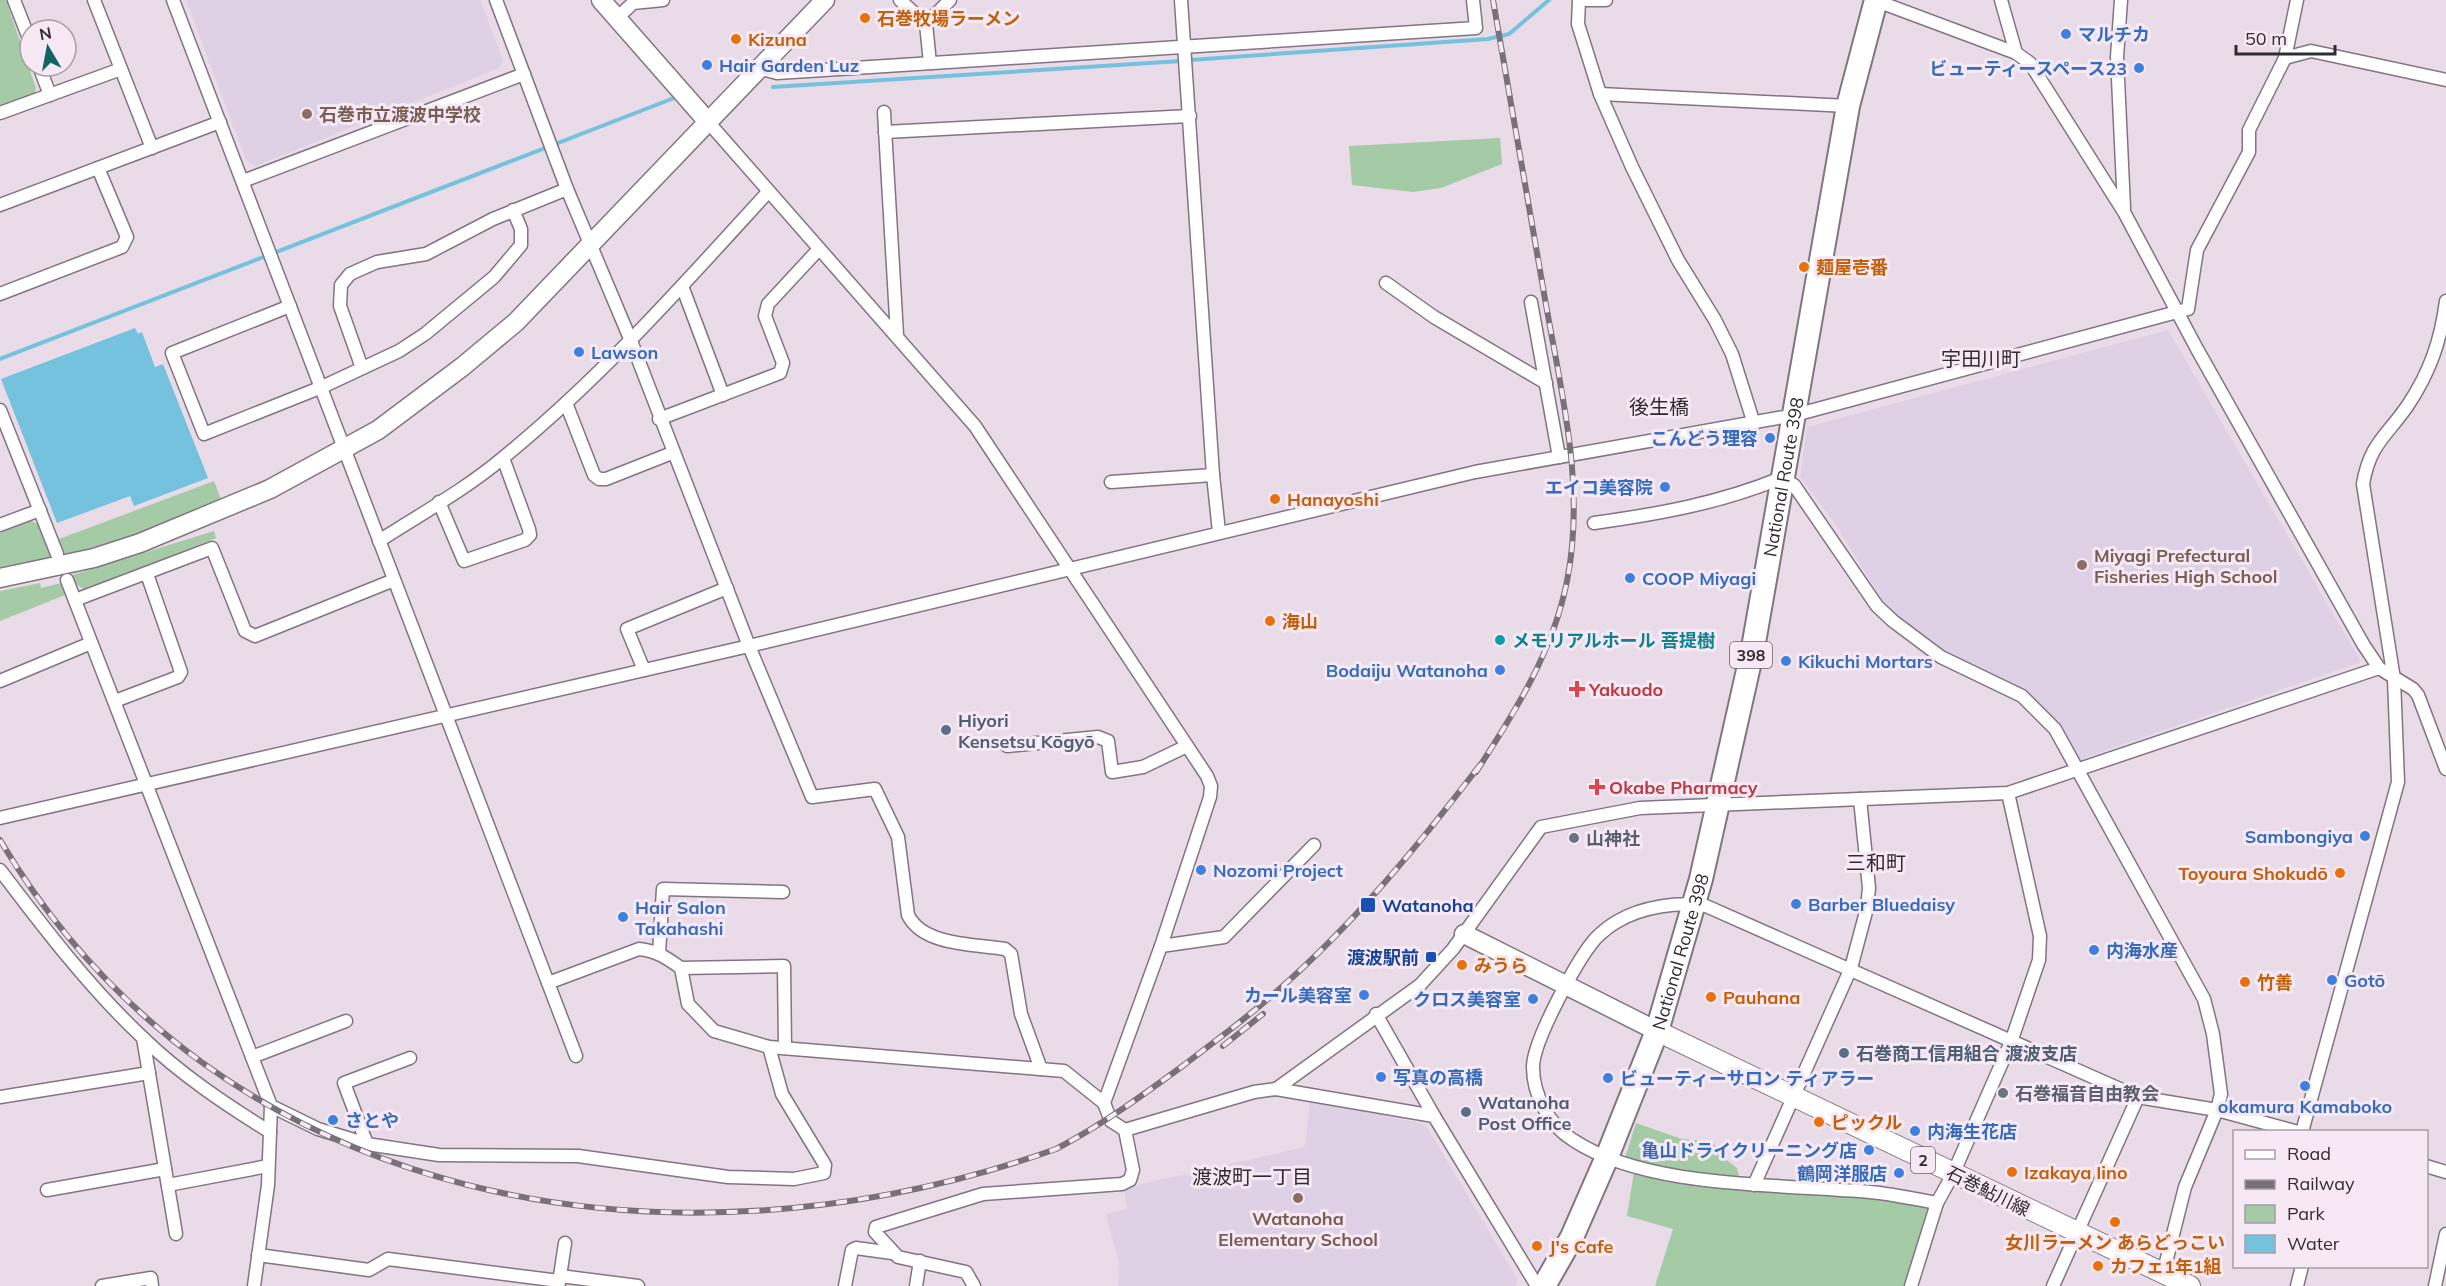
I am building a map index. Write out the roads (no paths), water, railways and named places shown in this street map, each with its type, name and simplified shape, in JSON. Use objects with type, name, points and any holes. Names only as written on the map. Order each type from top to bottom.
[{"type":"highway","name":"National Route 398","points":[[1544,1286],[1572,1237],[1607,1157],[1657,1031],[1694,904],[1753,648],[1848,106],[1875,0]]},
{"type":"main road","name":"石巻鮎川線","points":[[1657,1031],[2075,1233],[2190,1286]]},
{"type":"street","points":[[14,0],[21,18]]},
{"type":"street","points":[[94,0],[152,148]]},
{"type":"street","points":[[173,0],[576,1056]]},
{"type":"street","points":[[496,0],[567,189],[631,341],[658,419],[812,797],[875,789],[898,837],[908,915],[912,923],[940,939],[1005,949],[1011,954],[1021,1014],[1041,1069]]},
{"type":"street","points":[[601,0],[768,192],[897,334],[975,426],[1207,776],[1211,786],[1210,796],[1161,945],[1104,1103]]},
{"type":"street","points":[[617,18],[633,3],[663,0]]},
{"type":"street","points":[[0,578],[94,558],[180,528],[270,489],[378,430],[462,368],[516,322],[825,0]]},
{"type":"street","points":[[900,0],[926,24],[930,63]]},
{"type":"street","points":[[926,24],[950,0]]},
{"type":"street","points":[[1181,0],[1213,475],[1219,532]]},
{"type":"street","points":[[758,68],[777,73],[1476,28],[1473,0]]},
{"type":"street","points":[[1579,0],[1578,24],[1600,94],[1632,167],[1678,260],[1715,320],[1732,354],[1754,424]]},
{"type":"street","points":[[1586,0],[1606,0]]},
{"type":"street","points":[[1875,0],[2016,53],[2030,63],[2124,212],[2363,644],[2379,668],[2413,689],[2418,695],[2446,769]]},
{"type":"street","points":[[2001,0],[2016,53]]},
{"type":"street","points":[[2121,0],[2117,57],[2124,212]]},
{"type":"street","points":[[0,818],[749,646],[1475,472],[1795,415],[2188,309],[2197,250],[2249,152],[2249,130],[2285,58],[2297,0]]},
{"type":"street","points":[[2285,58],[2311,51],[2446,80]]},
{"type":"street","points":[[0,113],[121,69]]},
{"type":"street","points":[[243,181],[524,74]]},
{"type":"street","points":[[44,78],[50,95]]},
{"type":"street","points":[[1600,94],[1848,106]]},
{"type":"street","points":[[884,112],[897,334]]},
{"type":"street","points":[[885,132],[1190,116]]},
{"type":"street","points":[[0,205],[220,122]]},
{"type":"street","points":[[0,294],[122,247],[127,237],[98,168]]},
{"type":"street","points":[[362,368],[340,306],[341,285],[350,274],[376,262],[426,254],[513,210],[567,189]]},
{"type":"street","points":[[379,541],[503,458],[566,403],[631,341],[768,192]]},
{"type":"street","points":[[290,306],[172,353],[204,434],[322,387],[399,351],[425,334],[494,277],[521,245],[521,229],[513,210]]},
{"type":"street","points":[[658,419],[780,373],[783,363],[765,310],[819,249]]},
{"type":"street","points":[[1386,283],[1434,317],[1546,383]]},
{"type":"street","points":[[682,286],[723,395]]},
{"type":"street","points":[[2300,1130],[2397,793],[2394,679],[2363,484],[2369,454],[2408,406],[2431,368],[2443,327],[2446,301]]},
{"type":"street","points":[[1531,302],[1559,457]]},
{"type":"street","points":[[566,403],[594,475],[599,479],[606,479],[672,453]]},
{"type":"street","points":[[0,410],[57,554]]},
{"type":"street","points":[[439,502],[464,561],[525,540],[530,535],[529,529],[503,458]]},
{"type":"street","points":[[1111,482],[1213,475]]},
{"type":"street","points":[[1594,523],[1697,506],[1734,496],[1781,478],[1794,485],[1877,606],[1893,621],[1941,657],[2022,696],[2055,729],[2204,999],[2213,1034],[2221,1094],[2217,1110],[2185,1187],[2163,1274]]},
{"type":"street","points":[[0,525],[40,510]]},
{"type":"street","points":[[75,600],[212,548],[245,631],[255,636],[394,580]]},
{"type":"street","points":[[115,701],[178,677],[181,672],[147,574]]},
{"type":"street","points":[[68,580],[271,1106],[268,1166],[254,1286]]},
{"type":"street","points":[[644,670],[627,629],[727,588]]},
{"type":"street","points":[[0,681],[91,643]]},
{"type":"street","points":[[1276,1089],[1376,1014],[1420,985],[1464,934],[1541,826],[1640,808],[1718,807],[2008,793],[2080,771],[2379,668]]},
{"type":"street","points":[[2432,729],[2446,732]]},
{"type":"street","points":[[1008,747],[1098,737],[1108,741],[1112,772],[1143,767],[1187,746]]},
{"type":"street","points":[[1911,1286],[1937,1203],[1953,1174],[2011,1042],[2039,960],[2040,936],[2008,793]]},
{"type":"street","points":[[1754,1185],[1851,968],[1867,909],[1869,888],[1860,799]]},
{"type":"street","points":[[1161,945],[1224,937],[1314,845]]},
{"type":"street","points":[[0,870],[43,927],[143,1038],[218,1100],[270,1132]]},
{"type":"street","points":[[659,953],[663,889],[783,892]]},
{"type":"street","points":[[1937,1203],[1871,1192],[1754,1185],[1664,1173],[1607,1157],[1573,1141],[1558,1129],[1542,1104],[1534,1082],[1533,1064],[1540,1038],[1566,986],[1596,938],[1619,921],[1646,911],[1694,904],[1706,906],[1851,968],[2011,1042],[2138,1097],[2217,1110],[2296,1130]]},
{"type":"street","points":[[1464,934],[1657,1031]]},
{"type":"street","points":[[548,983],[639,950],[659,953],[681,968],[784,966],[785,1048]]},
{"type":"street","points":[[681,968],[688,1004],[714,1031],[769,1047],[1064,1071],[1104,1103],[1111,1121],[1125,1130],[1133,1170],[1130,1180],[1122,1184],[983,1194],[882,1223],[875,1232],[898,1257],[966,1272],[974,1286]]},
{"type":"street","points":[[1376,1014],[1434,1116],[1537,1286]]},
{"type":"street","points":[[252,1057],[346,1021]]},
{"type":"street","points":[[143,1038],[176,1234]]},
{"type":"street","points":[[271,1106],[318,1129],[367,1144],[462,1157],[578,1156],[728,1177],[794,1179],[824,1173],[825,1165],[782,1094],[769,1047]]},
{"type":"street","points":[[367,1144],[344,1083],[410,1058]]},
{"type":"street","points":[[0,1097],[149,1073]]},
{"type":"street","points":[[1125,1130],[1254,1092],[1276,1089],[1434,1116]]},
{"type":"street","points":[[2053,1286],[2138,1097]]},
{"type":"street","points":[[168,1185],[268,1166]]},
{"type":"street","points":[[2428,1166],[2446,1172]]},
{"type":"street","points":[[47,1190],[165,1169]]},
{"type":"street","points":[[2434,1286],[2446,1234]]},
{"type":"street","points":[[559,1281],[565,1243]]},
{"type":"street","points":[[845,1286],[852,1250],[856,1248],[892,1252]]},
{"type":"street","points":[[258,1255],[369,1270],[388,1259],[559,1281],[638,1286]]},
{"type":"street","points":[[915,1286],[920,1262]]},
{"type":"street","points":[[2297,1286],[2302,1268]]},
{"type":"street","points":[[102,1286],[151,1278],[152,1286]]},
{"type":"water","points":[[135,328],[138,334],[142,332],[155,367],[163,364],[208,478],[134,506],[130,496],[57,523],[1,379]]},
{"type":"waterway","points":[[1190,60],[1488,39],[1509,34],[1549,0]]},
{"type":"waterway","points":[[773,87],[1181,61]]},
{"type":"waterway","points":[[0,359],[674,98]]},
{"type":"railway","points":[[1476,772],[1531,681],[1552,632],[1567,581],[1574,510],[1573,475],[1564,404],[1493,0]]},
{"type":"railway","points":[[0,840],[93,965],[204,1064],[329,1136],[466,1185],[611,1209],[760,1211],[909,1190],[1056,1149],[1090,1130],[1184,1065],[1254,1011],[1332,940],[1384,884],[1480,765]]},
{"type":"railway","points":[[1223,1046],[1263,1014]]},
{"type":"place","name":"石巻牧場ラーメン","points":[[865,18]]},
{"type":"place","name":"マルチカ","points":[[2066,34]]},
{"type":"place","name":"Kizuna","points":[[736,39]]},
{"type":"place","name":"Hair Garden Luz","points":[[707,65]]},
{"type":"place","name":"ビューティースペース23","points":[[2139,68]]},
{"type":"place","name":"石巻市立渡波中学校","points":[[307,114]]},
{"type":"place","name":"麺屋壱番","points":[[1804,267]]},
{"type":"place","name":"Lawson","points":[[579,352]]},
{"type":"place","name":"こんどう理容","points":[[1770,438]]},
{"type":"place","name":"エイコ美容院","points":[[1665,487]]},
{"type":"place","name":"Hanayoshi","points":[[1275,499]]},
{"type":"place","name":"Miyagi Prefectural Fisheries High School","points":[[2082,565]]},
{"type":"place","name":"COOP Miyagi","points":[[1630,578]]},
{"type":"place","name":"海山","points":[[1270,621]]},
{"type":"place","name":"メモリアルホール 菩提樹","points":[[1500,640]]},
{"type":"place","name":"Kikuchi Mortars","points":[[1786,661]]},
{"type":"place","name":"Bodaiju Watanoha","points":[[1500,670]]},
{"type":"place","name":"Yakuodo","points":[[1577,689]]},
{"type":"place","name":"Hiyori Kensetsu Kōgyō","points":[[946,730]]},
{"type":"place","name":"Okabe Pharmacy","points":[[1597,787]]},
{"type":"place","name":"Sambongiya","points":[[2365,836]]},
{"type":"place","name":"山神社","points":[[1574,838]]},
{"type":"place","name":"Nozomi Project","points":[[1201,870]]},
{"type":"place","name":"Toyoura Shokudō","points":[[2340,873]]},
{"type":"place","name":"Barber Bluedaisy","points":[[1796,904]]},
{"type":"place","name":"Watanoha","points":[[1368,905]]},
{"type":"place","name":"Hair Salon Takahashi","points":[[623,917]]},
{"type":"place","name":"内海水産","points":[[2094,950]]},
{"type":"place","name":"渡波駅前","points":[[1431,957]]},
{"type":"place","name":"みうら","points":[[1462,965]]},
{"type":"place","name":"Gotō","points":[[2332,980]]},
{"type":"place","name":"竹善","points":[[2245,982]]},
{"type":"place","name":"カール美容室","points":[[1364,995]]},
{"type":"place","name":"Pauhana","points":[[1711,997]]},
{"type":"place","name":"クロス美容室","points":[[1533,999]]},
{"type":"place","name":"石巻商工信用組合 渡波支店","points":[[1844,1053]]},
{"type":"place","name":"写真の高橋","points":[[1381,1077]]},
{"type":"place","name":"ビューティーサロン ティアラー","points":[[1608,1078]]},
{"type":"place","name":"okamura Kamaboko","points":[[2305,1086]]},
{"type":"place","name":"石巻福音自由教会","points":[[2003,1093]]},
{"type":"place","name":"Watanoha Post Office","points":[[1466,1112]]},
{"type":"place","name":"さとや","points":[[333,1120]]},
{"type":"place","name":"ピックル","points":[[1819,1122]]},
{"type":"place","name":"内海生花店","points":[[1915,1131]]},
{"type":"place","name":"亀山ドライクリーニング店","points":[[1869,1150]]},
{"type":"place","name":"Izakaya Iino","points":[[2012,1172]]},
{"type":"place","name":"鶴岡洋服店","points":[[1899,1173]]},
{"type":"place","name":"Watanoha Elementary School","points":[[1298,1198]]},
{"type":"place","name":"女川ラーメン あらどっこい","points":[[2115,1222]]},
{"type":"place","name":"J's Cafe","points":[[1537,1246]]},
{"type":"place","name":"カフェ1年1組","points":[[2098,1266]]},
{"type":"district","name":"宇田川町","points":[[1981,358]]},
{"type":"district","name":"後生橋","points":[[1659,406]]},
{"type":"district","name":"三和町","points":[[1876,862]]},
{"type":"district","name":"渡波町一丁目","points":[[1252,1176]]}]
